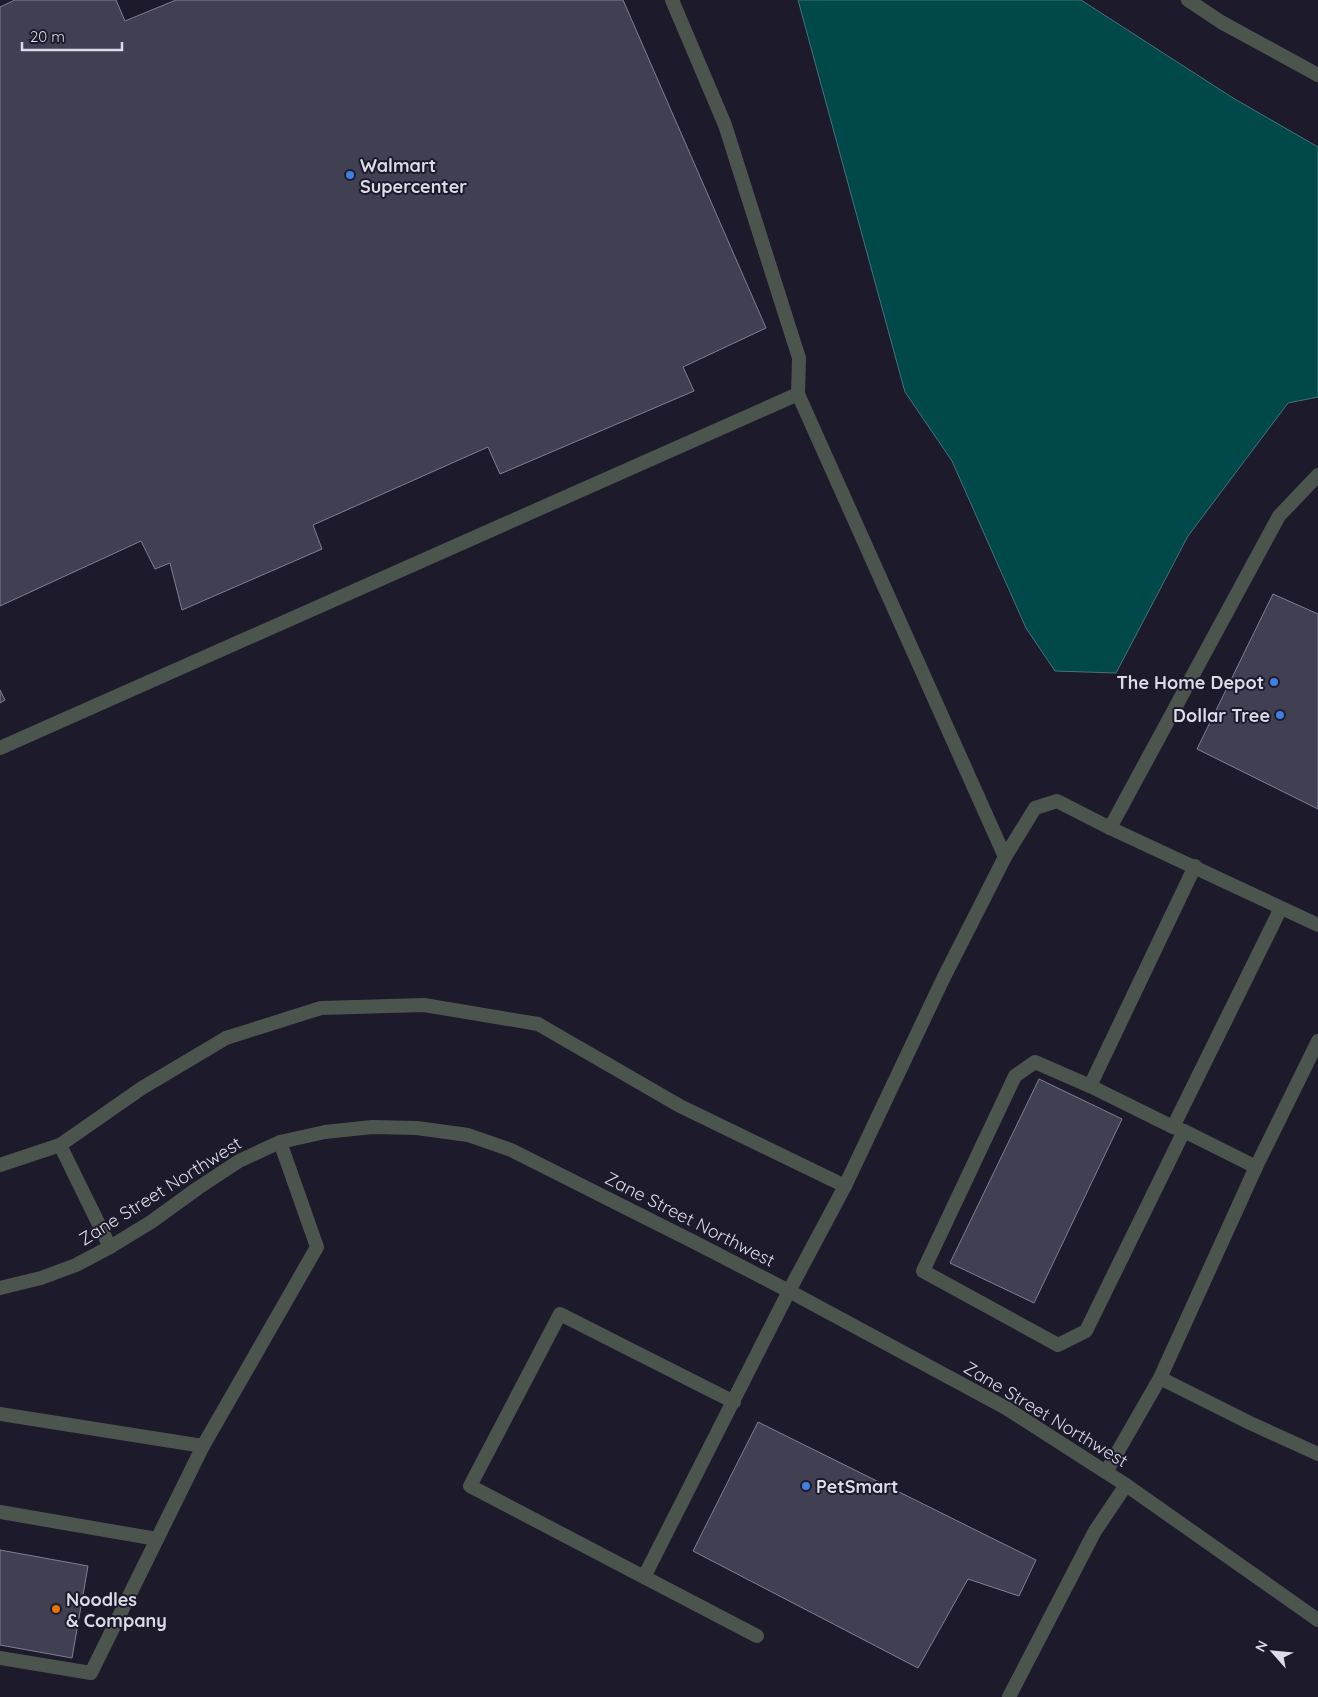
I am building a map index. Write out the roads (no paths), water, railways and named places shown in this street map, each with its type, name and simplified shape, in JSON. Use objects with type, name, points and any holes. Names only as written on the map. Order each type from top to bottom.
[{"type":"street","points":[[672,0],[724,125],[799,358],[798,394],[1005,857]]},
{"type":"street","points":[[1188,0],[1220,22],[1318,75]]},
{"type":"street","points":[[0,748],[798,394]]},
{"type":"street","points":[[1110,828],[1278,516],[1318,474]]},
{"type":"street","points":[[644,1577],[789,1291],[845,1186],[942,979],[1005,857],[1035,808],[1057,801],[1110,828],[1318,925]]},
{"type":"street","points":[[1090,1086],[1195,866]]},
{"type":"street","points":[[1256,1167],[1178,1129],[1090,1086],[1035,1062],[1015,1076],[923,1271],[1058,1345],[1086,1331],[1178,1129],[1281,908]]},
{"type":"street","points":[[0,1165],[60,1145],[142,1088],[226,1038],[321,1008],[424,1005],[538,1024],[680,1106],[845,1186]]},
{"type":"street","points":[[1106,1472],[1160,1378],[1256,1167],[1318,1041]]},
{"type":"street","name":"Zane Street Northwest","points":[[0,1288],[41,1278],[68,1268],[110,1247],[151,1222],[239,1161],[280,1142],[325,1132],[372,1127],[417,1128],[468,1135],[511,1150],[789,1291],[1006,1408],[1126,1485],[1318,1620]]},
{"type":"street","points":[[0,1658],[91,1673],[203,1446],[317,1247],[280,1142]]},
{"type":"street","points":[[60,1145],[110,1247]]},
{"type":"street","points":[[734,1402],[560,1314],[470,1486],[757,1636]]},
{"type":"street","points":[[1160,1378],[1250,1423],[1318,1454]]},
{"type":"street","points":[[0,1414],[203,1446]]},
{"type":"street","points":[[1009,1697],[1095,1531],[1126,1485]]},
{"type":"street","points":[[0,1512],[157,1539]]},
{"type":"place","name":"Walmart Supercenter","points":[[350,175]]},
{"type":"place","name":"The Home Depot","points":[[1274,682]]},
{"type":"place","name":"Dollar Tree","points":[[1280,715]]},
{"type":"place","name":"PetSmart","points":[[806,1486]]},
{"type":"place","name":"Noodles & Company","points":[[56,1609]]}]
